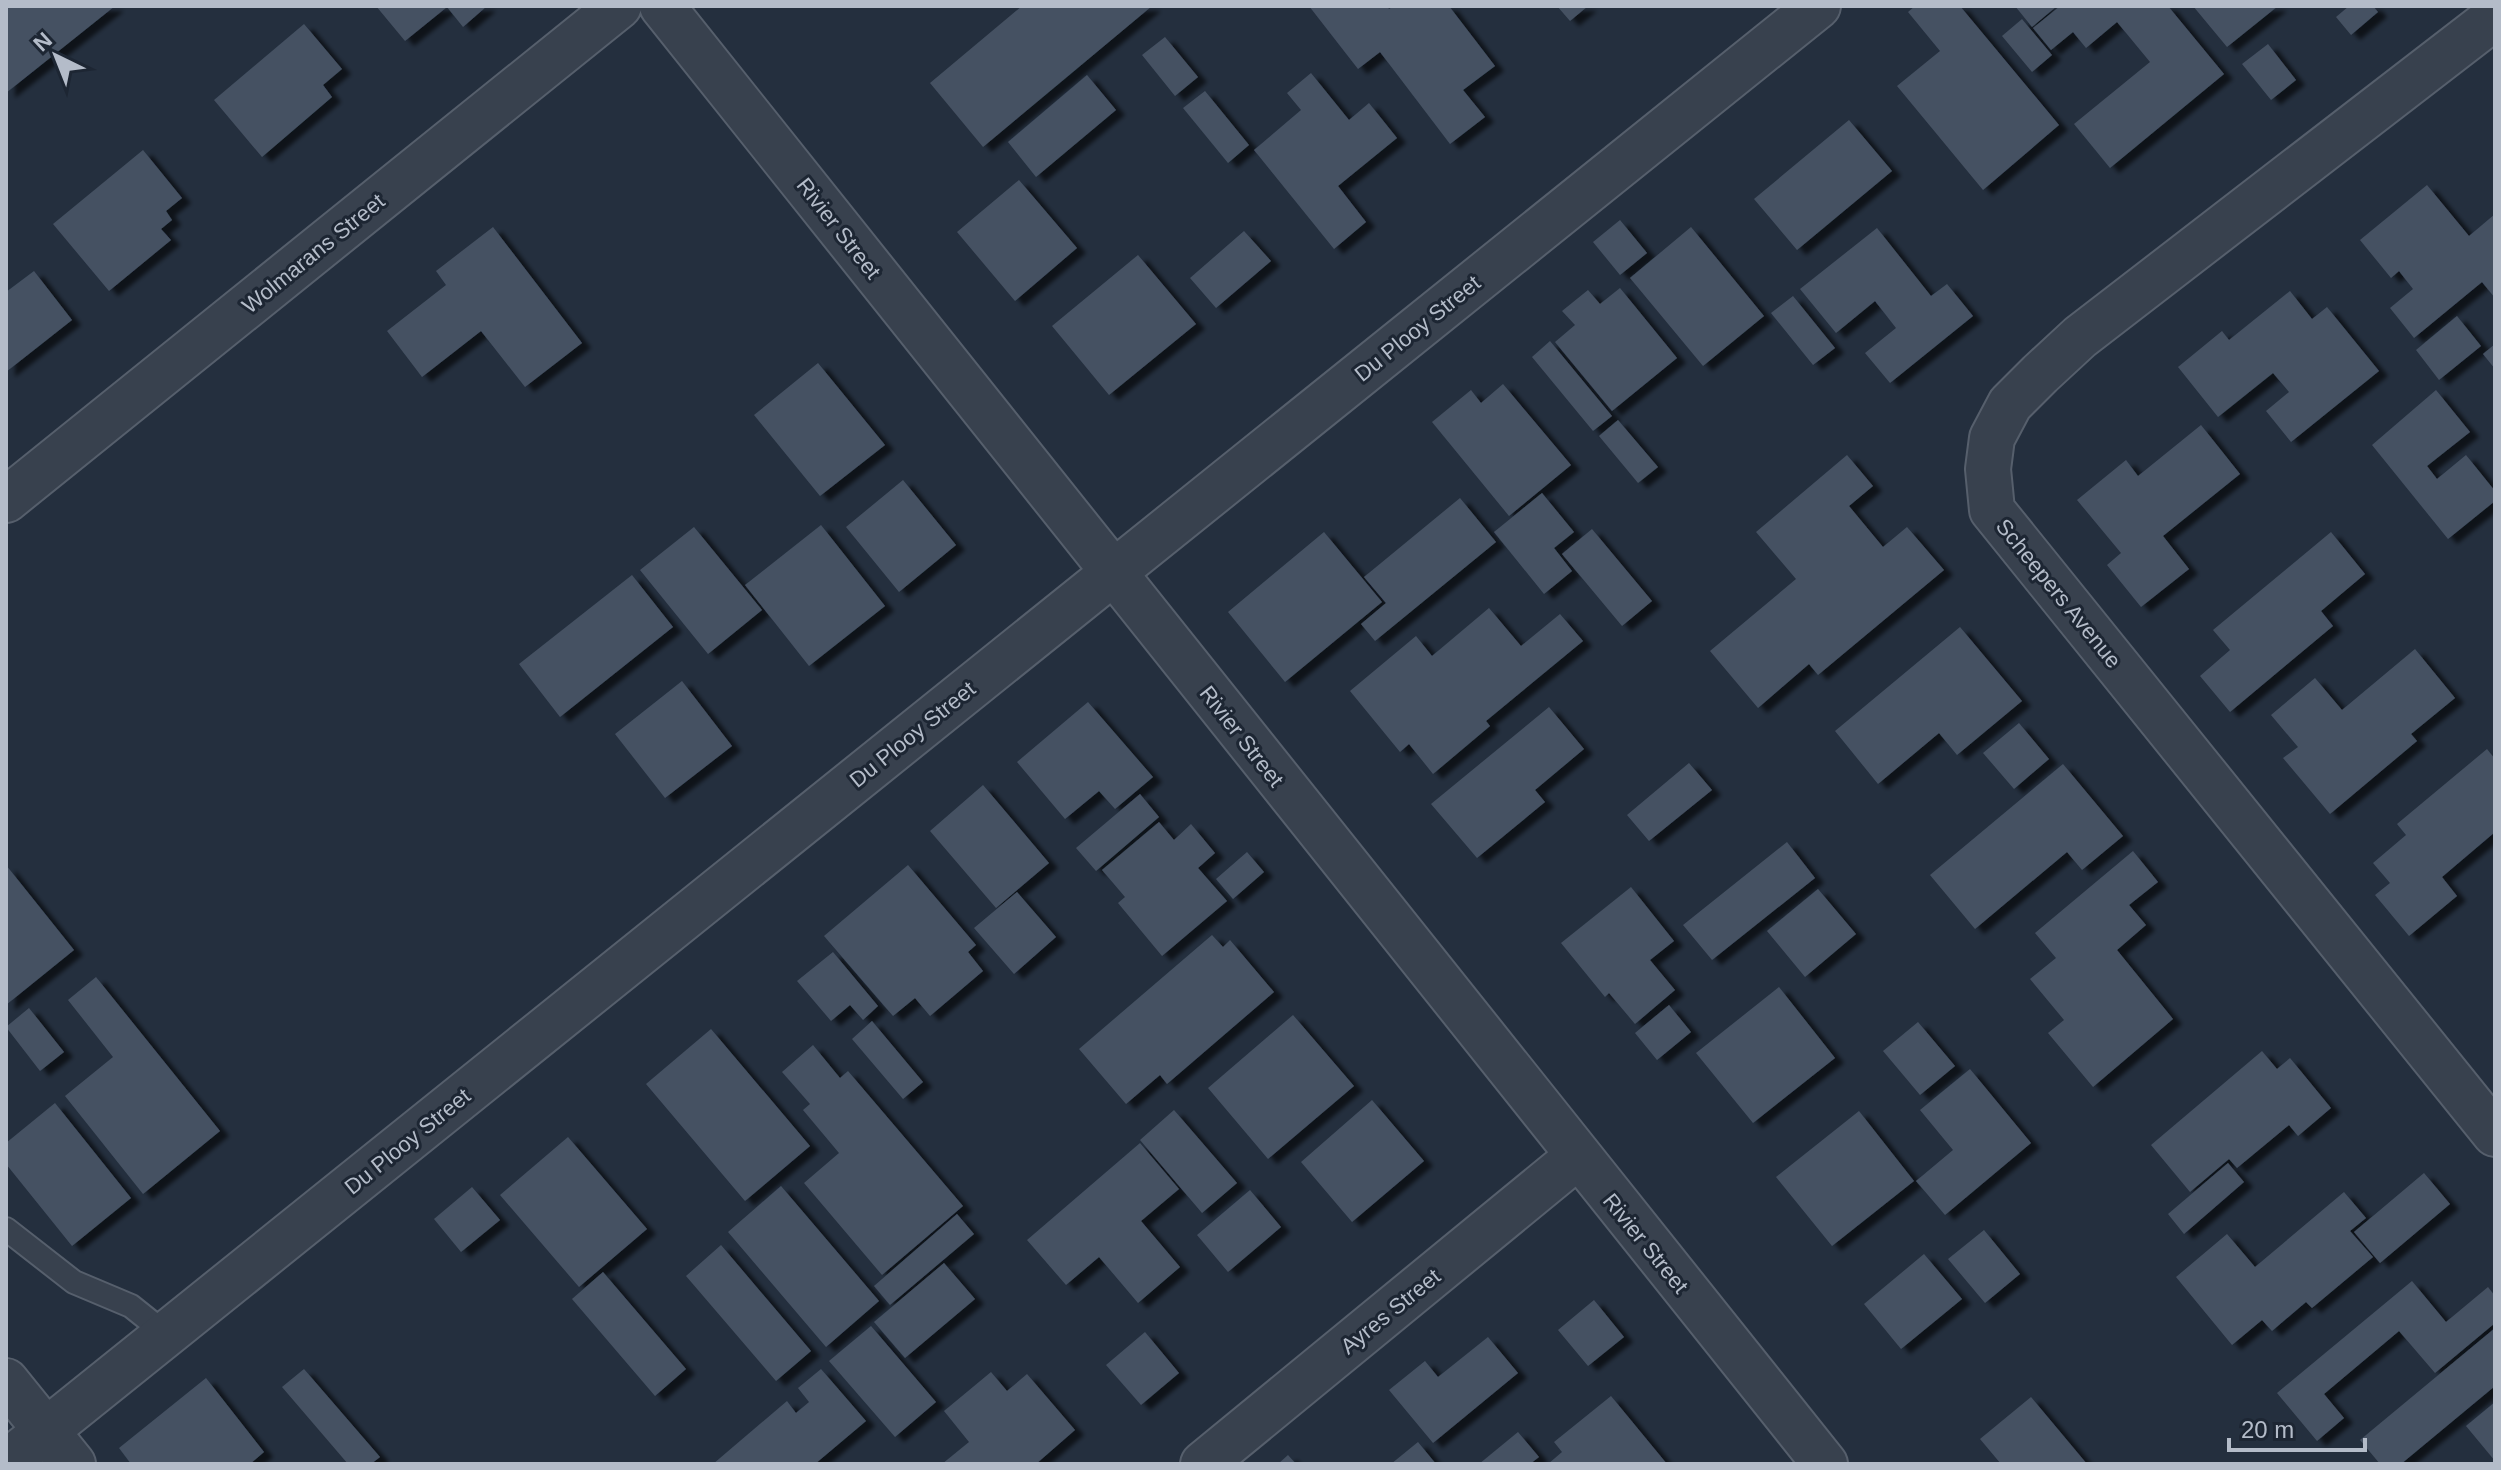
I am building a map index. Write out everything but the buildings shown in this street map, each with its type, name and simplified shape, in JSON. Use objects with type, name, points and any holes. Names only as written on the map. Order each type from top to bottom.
[{"type":"street","name":"Wolmarans Street","points":[[6,500],[619,6]]},
{"type":"street","name":"Rivier Street","points":[[662,6],[1577,1157],[1825,1464]]},
{"type":"street","name":"Du Plooy Street","points":[[6,1463],[1818,6]]},
{"type":"street","name":"Scheepers Avenue","points":[[2495,17],[2070,346],[2010,404],[1992,438],[1988,469],[1992,510],[2495,1134]]},
{"type":"street","name":"Ayres Street","points":[[1203,1464],[1577,1157]]},
{"type":"street","points":[[6,1381],[73,1464]]},
{"type":"lane","points":[[6,1229],[74,1282],[131,1306],[166,1334]]}]
